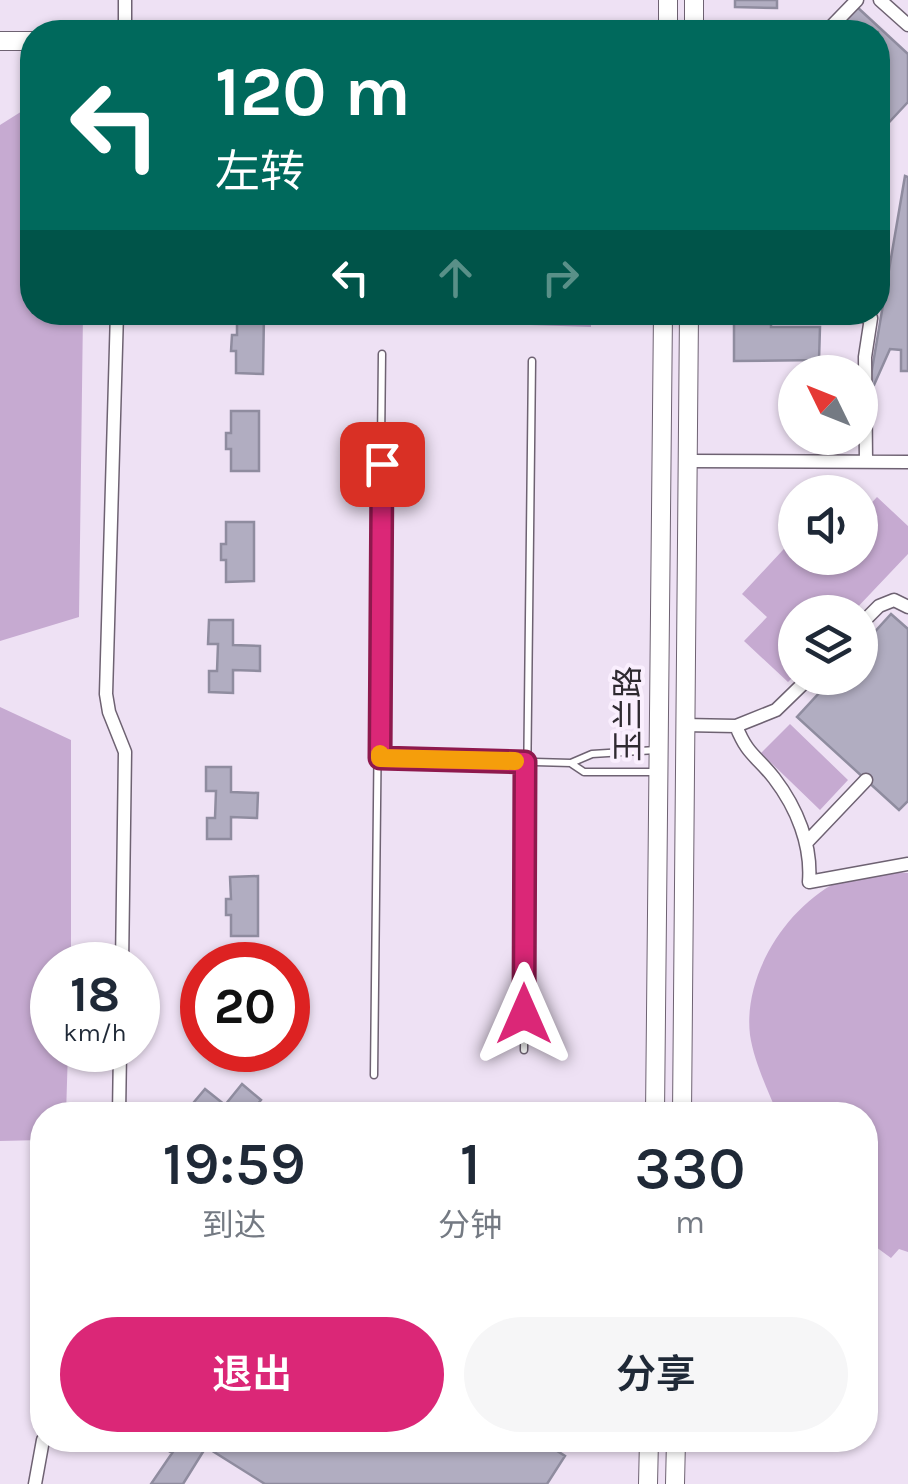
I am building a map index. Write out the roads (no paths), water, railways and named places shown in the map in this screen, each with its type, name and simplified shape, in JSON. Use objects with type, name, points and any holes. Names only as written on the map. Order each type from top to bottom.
[{"type":"street","points":[[838,20],[858,0]]},
{"type":"street","points":[[880,0],[908,25]]},
{"type":"street","points":[[117,325],[106,694],[124,752],[122,942]]},
{"type":"street","name":"玉兰路","points":[[655,1102],[663,325]]},
{"type":"street","name":"玉兰路","points":[[682,1102],[689,325]]},
{"type":"street","points":[[866,462],[865,357],[870,325]]},
{"type":"street","points":[[687,462],[908,462]]},
{"type":"street","points":[[878,606],[894,600],[908,607]]},
{"type":"street","points":[[684,726],[736,726],[776,710],[791,695]]},
{"type":"street","points":[[736,726],[745,749],[774,778],[807,842],[810,882],[908,864]]},
{"type":"street","points":[[807,842],[866,780]]},
{"type":"street","points":[[120,1072],[120,1102]]},
{"type":"street","points":[[35,1484],[41,1452]]},
{"type":"street","points":[[648,1484],[649,1452]]},
{"type":"street","points":[[675,1484],[676,1452]]},
{"type":"lane","points":[[374,1075],[382,354]]},
{"type":"lane","points":[[524,1050],[532,361]]},
{"type":"lane","points":[[380,758],[571,763],[592,754],[657,750]]},
{"type":"lane","points":[[571,763],[584,772],[657,772]]}]
